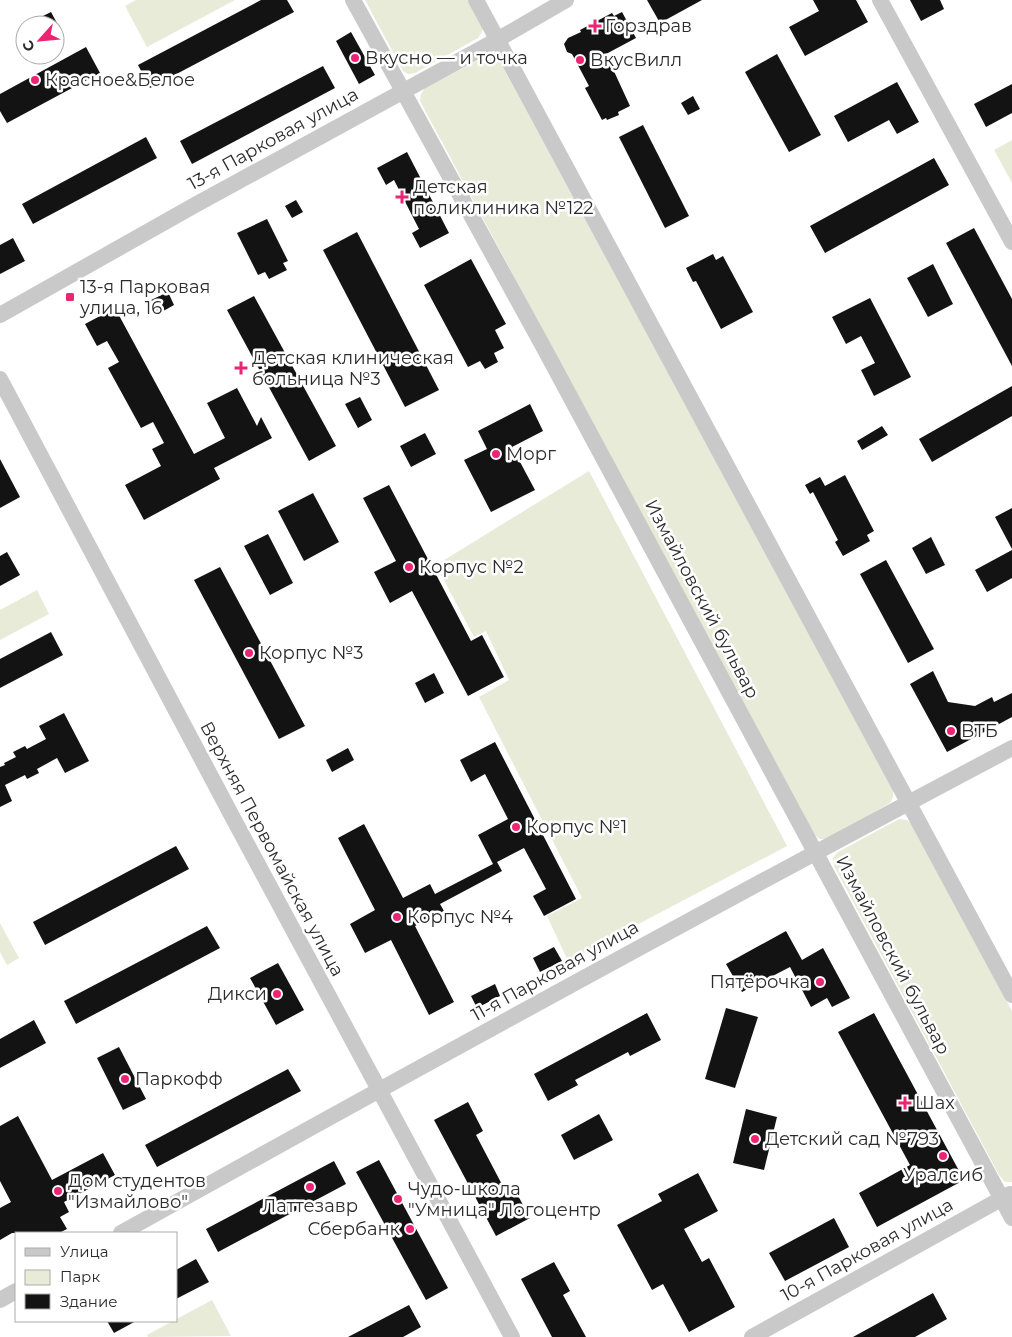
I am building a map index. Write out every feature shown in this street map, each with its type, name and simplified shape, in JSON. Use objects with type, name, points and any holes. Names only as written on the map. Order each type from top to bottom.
[{"type":"street","name":"Измайловский бульвар","points":[[353,0],[549,357],[816,853],[1007,1196],[1012,1218]]},
{"type":"street","points":[[476,0],[1012,994]]},
{"type":"street","name":"13-я Парковая улица","points":[[0,315],[566,0]]},
{"type":"street","points":[[880,0],[1012,242]]},
{"type":"street","name":"Верхняя Первомайская улица","points":[[0,379],[197,752],[512,1337]]},
{"type":"street","name":"11-я Парковая улица","points":[[123,1232],[380,1090],[1012,748]]},
{"type":"street","name":"10-я Парковая улица","points":[[752,1337],[1007,1196]]},
{"type":"street","points":[[0,1300],[15,1292]]},
{"type":"green space","points":[[136,0],[235,0],[147,47],[125,6]]},
{"type":"green space","points":[[365,0],[469,0],[483,26],[482,32],[478,38],[415,73],[408,74],[403,71]]},
{"type":"green space","points":[[492,55],[498,58],[893,789],[893,797],[890,803],[827,839],[820,839],[813,834],[420,101],[421,94],[425,88],[486,56]]},
{"type":"green space","points":[[1012,140],[1012,183],[994,150]]},
{"type":"green space","points":[[589,471],[787,846],[568,961],[547,916],[582,898],[479,697],[509,680],[486,631],[474,637],[436,565]]},
{"type":"green space","points":[[37,590],[49,614],[0,640],[0,610]]},
{"type":"green space","points":[[899,819],[907,820],[913,826],[1012,1011],[1012,1182],[1005,1182],[999,1175],[834,866],[833,858],[838,852]]},
{"type":"green space","points":[[0,923],[19,958],[7,965],[0,952]]},
{"type":"green space","points":[[212,1300],[231,1336],[148,1337],[147,1335],[171,1322],[178,1322],[178,1318]]},
{"type":"building","points":[[261,0],[287,0],[294,12],[150,88],[138,65]]},
{"type":"building","points":[[647,0],[702,0],[660,23]]},
{"type":"building","points":[[813,0],[856,0],[868,22],[805,56],[789,27],[819,11]]},
{"type":"building","points":[[910,0],[940,0],[944,9],[921,21]]},
{"type":"building","points":[[622,12],[636,38],[606,54],[630,106],[618,112],[619,115],[602,120],[585,88],[589,86],[572,54],[567,52],[564,44],[568,38],[581,32],[580,30],[612,13],[614,16]]},
{"type":"building","name":"Вкусно — и точка","points":[[351,32],[375,75],[359,84],[336,41]]},
{"type":"building","points":[[86,47],[100,73],[7,123],[0,111],[0,94],[53,65],[65,65],[65,58]]},
{"type":"building","points":[[777,54],[821,135],[789,152],[745,72]]},
{"type":"building","points":[[323,66],[335,88],[192,164],[180,141]]},
{"type":"building","points":[[897,82],[919,122],[897,134],[889,120],[848,142],[834,116]]},
{"type":"building","points":[[1012,84],[1012,113],[986,127],[974,104]]},
{"type":"building","points":[[693,96],[700,109],[688,115],[681,103]]},
{"type":"building","points":[[643,125],[689,216],[665,228],[619,137]]},
{"type":"building","points":[[146,137],[157,158],[33,224],[22,204]]},
{"type":"building","name":"Детская поликлиника №122","points":[[407,152],[449,233],[420,248],[412,233],[419,229],[394,180],[386,185],[377,168]]},
{"type":"building","points":[[934,158],[949,185],[825,253],[810,226]]},
{"type":"building","points":[[296,200],[303,212],[292,218],[285,206]]},
{"type":"building","points":[[267,219],[288,261],[283,263],[287,270],[269,279],[265,272],[258,275],[237,233]]},
{"type":"building","points":[[974,228],[1012,299],[1012,366],[946,243]]},
{"type":"building","points":[[357,232],[439,390],[405,407],[323,250]]},
{"type":"building","points":[[13,238],[25,261],[0,274],[0,245]]},
{"type":"building","points":[[713,254],[716,260],[723,256],[753,312],[721,329],[696,281],[693,282],[686,268]]},
{"type":"building","points":[[471,259],[506,324],[495,330],[504,348],[494,353],[498,362],[485,369],[480,361],[468,367],[424,285]]},
{"type":"building","points":[[933,264],[953,304],[928,317],[907,278]]},
{"type":"building","points":[[168,292],[174,305],[158,314],[151,300]]},
{"type":"building","points":[[254,296],[336,446],[309,461],[227,310]]},
{"type":"building","points":[[870,298],[911,377],[874,396],[861,370],[875,363],[861,336],[846,344],[832,317]]},
{"type":"building","points":[[115,308],[194,454],[225,438],[207,403],[237,388],[257,426],[261,417],[272,438],[214,468],[220,479],[144,520],[125,485],[161,466],[152,449],[164,443],[153,422],[141,428],[108,368],[119,362],[107,341],[97,346],[85,324]]},
{"type":"building","points":[[1012,386],[1012,416],[932,462],[919,439]]},
{"type":"building","points":[[360,397],[372,420],[358,428],[345,404]]},
{"type":"building","name":"Морг","points":[[530,404],[543,431],[512,447],[535,490],[491,512],[464,460],[487,449],[478,431]]},
{"type":"building","points":[[882,426],[888,435],[862,450],[857,441]]},
{"type":"building","points":[[425,433],[436,454],[411,467],[400,446]]},
{"type":"building","points":[[0,459],[20,497],[0,508]]},
{"type":"building","points":[[845,475],[874,531],[867,535],[870,541],[843,556],[835,542],[838,540],[813,492],[810,494],[805,485],[820,477],[825,486]]},
{"type":"building","name":"Корпус №2","points":[[389,485],[471,641],[482,635],[504,677],[468,696],[412,591],[390,603],[374,572],[396,561],[363,498]]},
{"type":"building","points":[[313,493],[339,542],[304,561],[278,511]]},
{"type":"building","points":[[1012,508],[1012,549],[995,517]]},
{"type":"building","points":[[268,534],[293,583],[270,595],[244,546]]},
{"type":"building","points":[[931,537],[945,565],[926,574],[912,548]]},
{"type":"building","points":[[1012,550],[1012,578],[987,592],[975,570]]},
{"type":"building","points":[[7,552],[20,575],[0,586],[0,556]]},
{"type":"building","points":[[886,560],[934,649],[908,663],[860,574]]},
{"type":"building","name":"Корпус №3","points":[[220,567],[305,726],[279,739],[194,580]]},
{"type":"building","points":[[51,632],[63,655],[0,688],[0,659]]},
{"type":"building","points":[[933,671],[948,702],[975,706],[992,697],[994,702],[1012,693],[1012,717],[947,752],[910,684]]},
{"type":"building","points":[[434,673],[444,693],[425,703],[415,683]]},
{"type":"building","points":[[64,713],[89,761],[65,773],[57,758],[37,769],[39,773],[27,779],[25,775],[5,785],[12,801],[0,807],[0,767],[16,757],[13,752],[25,746],[27,749],[46,739],[39,726]]},
{"type":"building","points":[[495,742],[576,899],[544,916],[533,896],[546,889],[524,848],[497,862],[502,871],[440,904],[444,911],[415,926],[454,1002],[429,1015],[391,940],[365,953],[350,924],[375,910],[338,838],[364,824],[403,898],[430,884],[435,894],[493,864],[478,835],[508,819],[485,774],[471,782],[460,760]]},
{"type":"building","points":[[348,748],[354,760],[332,772],[326,760]]},
{"type":"building","points":[[176,846],[189,869],[45,945],[33,922]]},
{"type":"building","points":[[207,926],[220,948],[76,1024],[64,1001]]},
{"type":"building","points":[[786,931],[802,960],[823,948],[850,998],[832,1007],[827,998],[811,1007],[790,967],[742,992],[726,964]]},
{"type":"building","points":[[554,947],[562,961],[540,972],[533,958]]},
{"type":"building","name":"Дикси","points":[[278,963],[304,1010],[276,1025],[250,978]]},
{"type":"building","points":[[495,984],[500,996],[477,1008],[471,996]]},
{"type":"building","points":[[726,1008],[758,1017],[735,1088],[705,1079]]},
{"type":"building","points":[[647,1013],[661,1040],[630,1056],[628,1052],[575,1080],[578,1085],[548,1101],[534,1074]]},
{"type":"building","points":[[874,1013],[964,1180],[877,1227],[859,1193],[910,1165],[838,1032]]},
{"type":"building","points":[[34,1020],[46,1043],[0,1068],[0,1039]]},
{"type":"building","points":[[119,1047],[146,1099],[123,1110],[97,1058]]},
{"type":"building","points":[[288,1069],[301,1091],[157,1167],[145,1145]]},
{"type":"building","points":[[468,1102],[483,1131],[476,1135],[507,1194],[515,1190],[530,1218],[496,1236],[434,1120]]},
{"type":"building","name":"Детский сад №793","points":[[746,1109],[777,1117],[764,1170],[733,1163]]},
{"type":"building","points":[[599,1114],[613,1140],[574,1160],[561,1135]]},
{"type":"building","points":[[18,1116],[52,1180],[103,1153],[115,1175],[64,1202],[69,1212],[60,1217],[67,1229],[61,1232],[15,1232],[0,1240],[0,1208],[11,1202],[0,1181],[0,1126]]},
{"type":"building","points":[[379,1160],[448,1288],[426,1300],[356,1172]]},
{"type":"building","points":[[334,1161],[346,1184],[218,1252],[206,1229]]},
{"type":"building","points":[[698,1173],[718,1211],[684,1229],[702,1262],[709,1258],[735,1307],[689,1332],[663,1284],[652,1290],[617,1225],[662,1201],[658,1194]]},
{"type":"building","points":[[834,1218],[849,1247],[785,1281],[769,1253]]},
{"type":"building","points":[[196,1259],[209,1282],[178,1298],[178,1269]]},
{"type":"building","points":[[554,1262],[570,1291],[563,1295],[586,1337],[552,1337],[521,1279]]},
{"type":"building","points":[[933,1293],[947,1319],[915,1337],[853,1337]]},
{"type":"building","points":[[409,1305],[421,1327],[403,1337],[348,1337]]},
{"type":"building","points":[[108,1322],[134,1322],[114,1333]]},
{"type":"place","name":"Горздрав","points":[[595,26]]},
{"type":"place","name":"Вкусно — и точка","points":[[355,58]]},
{"type":"place","name":"ВкусВилл","points":[[580,60]]},
{"type":"place","name":"Красное&Белое","points":[[35,80]]},
{"type":"place","name":"Детская поликлиника №122","points":[[402,197]]},
{"type":"place","name":"13-я Парковая улица, 16","points":[[70,297]]},
{"type":"place","name":"Детская клиническая больница №3","points":[[241,368]]},
{"type":"place","name":"Морг","points":[[496,454]]},
{"type":"place","name":"Корпус №2","points":[[409,567]]},
{"type":"place","name":"Корпус №3","points":[[249,653]]},
{"type":"place","name":"ВТБ","points":[[951,731]]},
{"type":"place","name":"Корпус №1","points":[[516,827]]},
{"type":"place","name":"Корпус №4","points":[[397,917]]},
{"type":"place","name":"Пятёрочка","points":[[820,982]]},
{"type":"place","name":"Дикси","points":[[277,994]]},
{"type":"place","name":"Паркофф","points":[[125,1079]]},
{"type":"place","name":"Шах","points":[[905,1103]]},
{"type":"place","name":"Детский сад №793","points":[[755,1139]]},
{"type":"place","name":"Уралсиб","points":[[943,1156]]},
{"type":"place","name":"Латтезавр","points":[[310,1187]]},
{"type":"place","name":"Дом студентов \"Измайлово\"","points":[[58,1191]]},
{"type":"place","name":"Чудо-школа \"Умница\" Логоцентр","points":[[398,1199]]},
{"type":"place","name":"Сбербанк","points":[[410,1229]]}]
